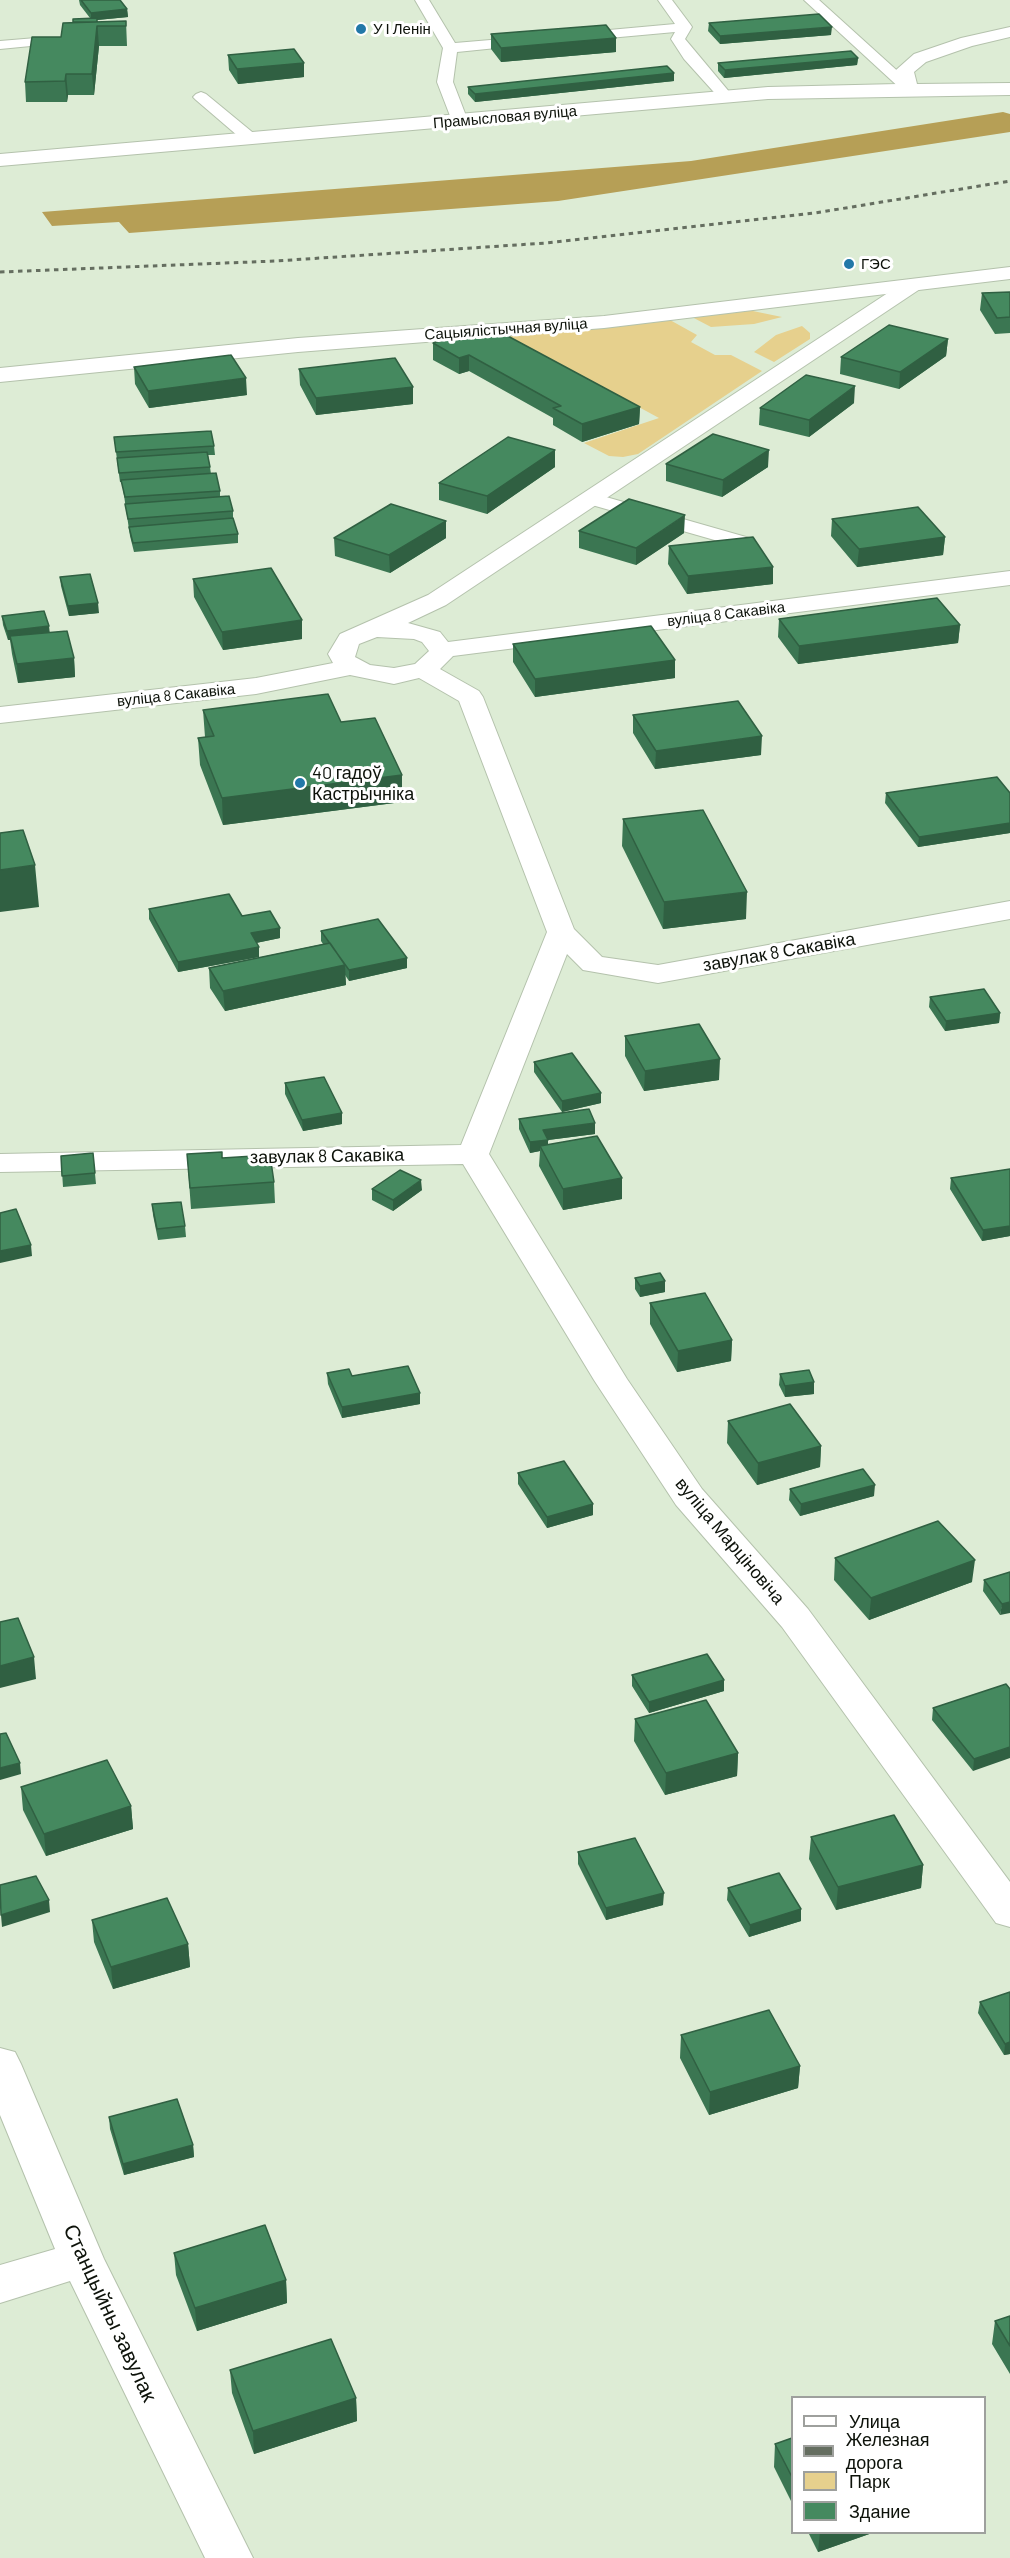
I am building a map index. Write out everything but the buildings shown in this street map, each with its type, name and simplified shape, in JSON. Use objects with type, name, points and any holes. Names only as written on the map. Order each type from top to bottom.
[{"type":"street","points":[[908,88],[905,70],[920,58],[967,42],[1010,32]]},
{"type":"street","name":"Прамысловая вуліца","points":[[0,160],[820,90],[1010,89]]},
{"type":"street","name":"Сацыялістычная вуліца","points":[[0,375],[298,345],[604,322],[1010,273]]},
{"type":"street","points":[[351,667],[341,654],[343,646],[349,639],[438,600],[913,285]]},
{"type":"street","name":"вуліца 8 Сакавіка","points":[[0,714],[256,686],[351,667],[386,675],[434,654],[1010,578]]},
{"type":"street","points":[[434,654],[438,600]]},
{"type":"street","points":[[374,630],[419,632],[470,697],[561,932],[473,1154]]},
{"type":"street","name":"завулак 8 Сакавіка","points":[[561,932],[593,964],[658,974],[1010,910]]},
{"type":"street","name":"завулак 8 Сакавіка","points":[[0,1163],[473,1154]]},
{"type":"street","name":"вуліца Марціновіча","points":[[473,1154],[611,1380],[689,1497],[795,1618],[1010,1912]]},
{"type":"street","name":"Станцыйны завулак","points":[[0,2064],[82,2259],[229,2558]]},
{"type":"street","points":[[0,2284],[82,2259]]},
{"type":"lane","points":[[422,0],[450,48],[445,82],[460,121]]},
{"type":"lane","points":[[665,0],[685,27]]},
{"type":"lane","points":[[811,0],[908,88]]},
{"type":"lane","points":[[450,48],[685,27]]},
{"type":"lane","points":[[685,27],[678,39],[689,56],[726,97]]},
{"type":"lane","points":[[0,45],[36,42]]},
{"type":"lane","points":[[201,97],[251,139]]},
{"type":"lane","points":[[592,498],[746,543]]},
{"type":"green space","points":[[748,310],[782,317],[754,324],[711,327],[690,316]]},
{"type":"green space","points":[[670,320],[697,335],[691,342],[715,355],[731,355],[762,371],[638,454],[623,457],[609,456],[584,443],[659,418],[504,334]]},
{"type":"green space","points":[[802,326],[810,333],[810,339],[774,362],[754,352],[776,335]]},
{"type":"shaded area","points":[[1003,112],[1010,114],[1010,132],[558,201],[129,233],[119,222],[52,226],[42,212],[691,161]]},
{"type":"railway","points":[[0,272],[276,261],[546,243],[815,213],[1010,181]]},
{"type":"place","name":"У І Ленін","points":[[361,29]]},
{"type":"place","name":"ГЭС","points":[[849,264]]},
{"type":"place","name":"40 гадоў Кастрычніка","points":[[300,783]]}]
